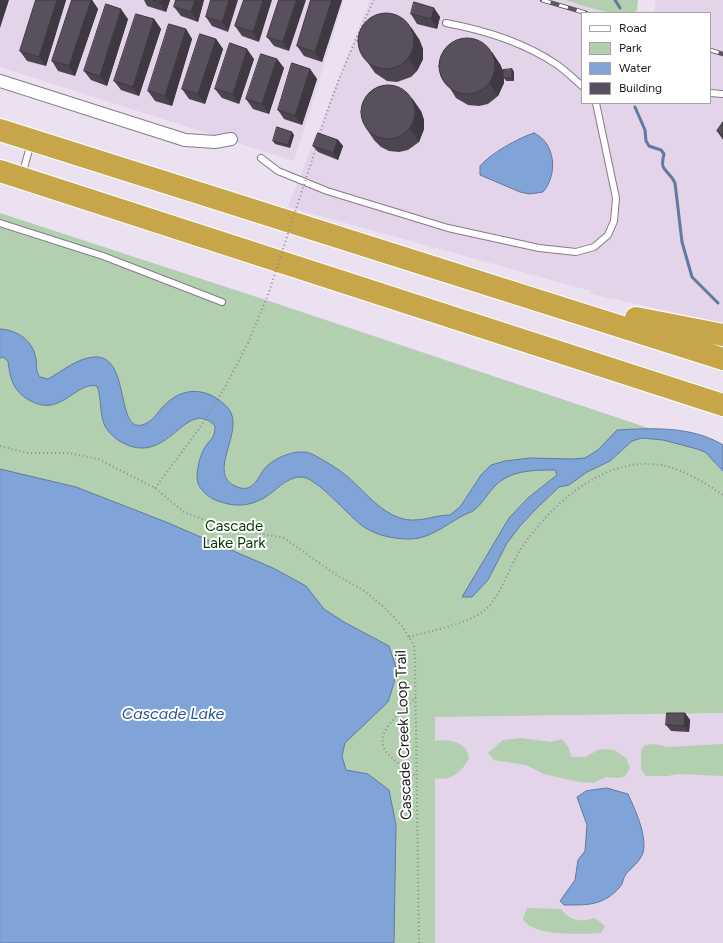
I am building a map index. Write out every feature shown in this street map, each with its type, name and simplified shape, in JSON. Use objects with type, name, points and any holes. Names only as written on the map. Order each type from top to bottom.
[{"type":"highway","points":[[0,130],[723,359]]},
{"type":"highway","points":[[0,171],[723,405]]},
{"type":"highway","points":[[489,284],[652,322],[723,335]]},
{"type":"street","points":[[0,81],[185,140],[215,142],[231,139]]},
{"type":"lane","points":[[446,23],[473,28],[506,38],[556,64],[581,85]]},
{"type":"lane","points":[[711,93],[723,94]]},
{"type":"lane","points":[[261,158],[278,171],[326,191],[448,228],[539,248],[576,252],[594,247],[608,235],[614,220],[616,198],[596,104]]},
{"type":"lane","points":[[21,178],[32,140]]},
{"type":"lane","points":[[0,223],[103,256],[222,302]]},
{"type":"path","points":[[320,135],[331,98],[355,40],[374,0]]},
{"type":"path","points":[[155,488],[199,428],[225,387],[248,343],[268,295],[318,142]]},
{"type":"path","name":"Cascade Creek Loop Trail","points":[[0,446],[28,453],[69,453],[98,459],[155,488],[185,513],[226,527],[284,538],[334,574],[363,590],[386,609],[402,626],[414,646],[416,660],[419,943]]},
{"type":"path","points":[[409,637],[467,620],[488,607],[497,595],[519,552],[532,532],[560,504],[582,486],[608,472],[632,466],[651,464],[675,469],[699,480],[723,495]]},
{"type":"path","points":[[416,697],[386,728],[382,736],[381,744],[389,756],[417,777]]},
{"type":"shaded area","points":[[0,0],[344,0],[294,161],[0,67]]},
{"type":"shaded area","points":[[370,0],[565,0],[607,12],[581,12],[581,104],[711,104],[711,12],[654,12],[656,0],[723,0],[723,323],[591,294],[591,291],[288,207]]},
{"type":"shaded area","points":[[723,713],[723,943],[435,943],[435,717]]},
{"type":"green space","points":[[565,0],[638,0],[637,11],[601,11]]},
{"type":"green space","name":"Cascade Lake Park","points":[[0,213],[275,303],[723,453],[723,713],[435,717],[435,741],[443,740],[460,744],[466,749],[469,758],[460,771],[451,777],[441,779],[435,778],[435,943],[0,943]]},
{"type":"green space","points":[[521,738],[551,742],[562,739],[568,747],[572,757],[585,757],[600,749],[614,750],[626,758],[630,768],[625,776],[619,778],[606,777],[593,783],[579,782],[544,774],[526,765],[494,760],[488,753],[503,740]]},
{"type":"green space","points":[[654,744],[668,747],[723,744],[723,776],[678,774],[668,776],[646,776],[641,770],[641,751],[645,745]]},
{"type":"green space","points":[[527,908],[561,909],[572,919],[585,920],[595,918],[605,926],[601,933],[571,934],[547,932],[528,925],[523,919]]},
{"type":"water","points":[[534,133],[547,144],[552,160],[553,168],[551,177],[543,192],[530,194],[520,192],[480,175],[480,166],[490,156],[513,142]]},
{"type":"water","points":[[0,329],[12,331],[28,341],[34,352],[38,375],[40,377],[48,379],[70,365],[88,358],[94,357],[106,360],[114,368],[119,380],[129,419],[135,425],[145,424],[174,397],[182,394],[198,392],[206,393],[214,397],[228,408],[232,417],[233,428],[224,472],[228,481],[237,487],[248,488],[253,485],[268,465],[276,459],[285,455],[306,452],[315,455],[342,472],[385,511],[406,520],[419,520],[450,515],[460,507],[481,475],[491,465],[505,461],[530,458],[585,458],[598,450],[617,430],[631,429],[685,431],[711,439],[723,445],[723,471],[705,452],[697,449],[663,440],[642,438],[632,441],[610,461],[587,472],[569,485],[559,487],[520,526],[507,543],[488,580],[472,597],[462,597],[509,518],[528,498],[557,475],[555,470],[527,471],[514,474],[498,483],[473,511],[463,515],[431,534],[424,537],[410,539],[392,538],[369,530],[358,522],[324,490],[307,478],[294,478],[287,481],[268,496],[253,503],[237,505],[221,502],[213,499],[205,493],[200,488],[197,481],[198,467],[201,456],[206,445],[213,437],[215,426],[205,419],[195,419],[186,424],[166,440],[154,446],[141,448],[125,444],[109,432],[105,426],[97,386],[89,386],[59,403],[50,405],[40,405],[29,400],[19,392],[13,384],[8,361],[3,357],[0,358]]},
{"type":"water","name":"Cascade Lake","points":[[0,469],[76,487],[166,522],[273,568],[306,586],[324,609],[344,622],[389,646],[396,667],[394,683],[388,702],[345,743],[342,756],[346,770],[368,774],[389,790],[396,825],[394,943],[0,943]]},
{"type":"water","points":[[607,788],[628,794],[639,819],[644,839],[644,851],[638,862],[624,877],[620,887],[607,898],[595,903],[564,905],[560,901],[575,880],[578,860],[585,851],[587,825],[577,797],[586,791]]},
{"type":"building","points":[[36,0],[57,0],[39,57],[20,51]]},
{"type":"building","points":[[72,0],[91,0],[69,66],[52,61]]},
{"type":"building","points":[[176,0],[195,0],[191,12],[174,7]]},
{"type":"building","points":[[211,0],[229,0],[222,22],[206,17]]},
{"type":"building","points":[[244,0],[263,0],[253,32],[235,26]]},
{"type":"building","points":[[279,0],[296,0],[283,42],[267,37]]},
{"type":"building","points":[[311,0],[332,0],[315,52],[297,46]]},
{"type":"building","points":[[414,2],[434,8],[431,19],[411,14]]},
{"type":"building","points":[[106,4],[121,9],[100,76],[84,71]]},
{"type":"building","points":[[386,13],[397,15],[406,21],[412,30],[414,41],[412,52],[406,61],[397,67],[386,69],[375,67],[366,61],[360,52],[358,41],[360,30],[366,21],[375,15]]},
{"type":"building","points":[[136,14],[154,19],[133,87],[114,81]]},
{"type":"building","points":[[169,24],[186,29],[165,96],[148,91]]},
{"type":"building","points":[[200,34],[216,39],[198,94],[182,89]]},
{"type":"building","points":[[467,38],[482,43],[490,51],[495,66],[490,81],[482,89],[467,94],[452,89],[444,81],[439,66],[444,51],[452,43]]},
{"type":"building","points":[[230,43],[247,49],[233,94],[215,89]]},
{"type":"building","points":[[261,54],[277,59],[262,104],[246,99]]},
{"type":"building","points":[[292,63],[310,69],[295,116],[278,110]]},
{"type":"building","points":[[512,69],[512,78],[503,78],[503,70]]},
{"type":"building","points":[[383,85],[393,85],[403,89],[411,97],[415,107],[415,117],[411,127],[403,135],[393,139],[383,139],[373,135],[365,127],[361,117],[361,107],[365,97],[373,89]]},
{"type":"building","points":[[723,122],[723,135],[717,131]]},
{"type":"building","points":[[277,127],[292,132],[288,145],[273,141]]},
{"type":"building","points":[[318,133],[338,140],[333,153],[313,146]]},
{"type":"building","points":[[667,713],[685,713],[684,726],[666,725]]},
{"type":"waterway","points":[[615,0],[620,8]]},
{"type":"waterway","points":[[635,107],[645,130],[646,141],[649,146],[661,150],[664,154],[663,168],[675,183],[682,242],[692,277],[718,303]]},
{"type":"railway","points":[[542,0],[583,12]]},
{"type":"railway","points":[[711,50],[723,54]]}]
